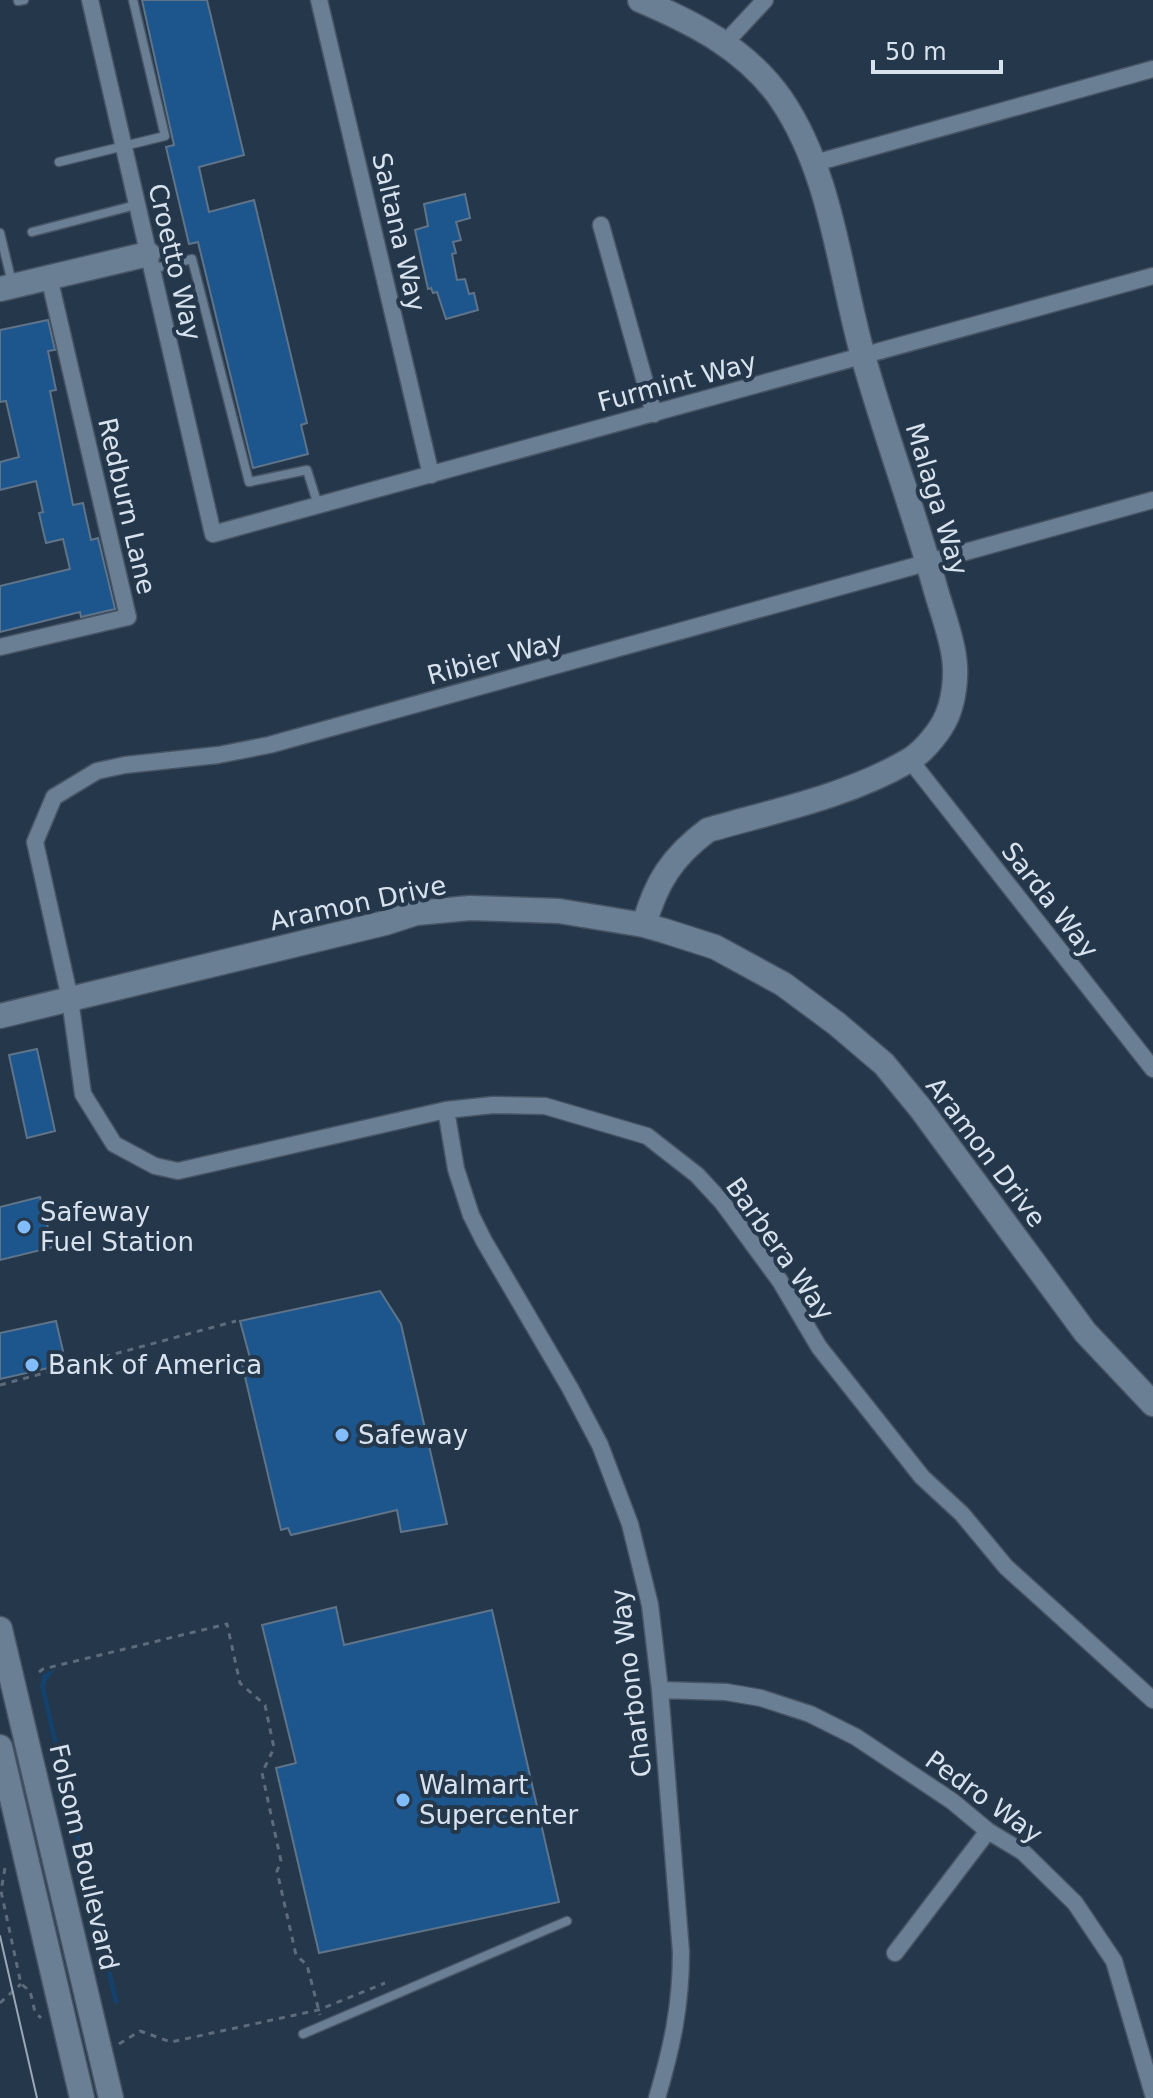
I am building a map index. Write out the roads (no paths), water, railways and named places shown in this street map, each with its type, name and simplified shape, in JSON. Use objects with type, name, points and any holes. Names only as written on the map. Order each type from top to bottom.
[{"type":"street","name":"Croetto Way","points":[[90,0],[213,534]]},
{"type":"street","name":"Saltana Way","points":[[319,0],[431,475]]},
{"type":"street","name":"Malaga Way","points":[[640,0],[688,21],[725,43],[764,78],[802,134],[815,163],[863,356],[928,563],[954,655],[955,673],[945,721],[910,760],[845,789],[708,830],[660,877],[644,925]]},
{"type":"street","points":[[725,43],[765,0]]},
{"type":"street","points":[[815,163],[1153,69]]},
{"type":"street","points":[[601,225],[654,414]]},
{"type":"street","points":[[6,288],[49,277],[150,261]]},
{"type":"street","name":"Furmint Way","points":[[213,534],[1153,276]]},
{"type":"street","name":"Redburn Lane","points":[[0,647],[128,617],[49,277]]},
{"type":"street","name":"Ribier Way","points":[[70,999],[35,842],[54,797],[97,771],[269,745],[1153,500]]},
{"type":"street","name":"Sarda Way","points":[[910,760],[1153,1069]]},
{"type":"street","name":"Aramon Drive","points":[[0,1016],[416,913],[470,908],[523,908],[644,925],[715,947],[783,984],[884,1064],[921,1109],[1085,1332],[1153,1404]]},
{"type":"street","name":"Barbera Way","points":[[70,999],[83,1094],[114,1144],[155,1166],[178,1171],[446,1110],[493,1105],[545,1106],[647,1136],[697,1175],[722,1202],[780,1281],[819,1347],[922,1477],[962,1514],[1006,1567],[1153,1700]]},
{"type":"street","name":"Charbono Way","points":[[446,1110],[456,1169],[471,1215],[570,1388],[616,1482],[650,1605],[681,1952],[681,1990],[675,2035],[657,2098]]},
{"type":"street","name":"Folsom Boulevard","points":[[0,1629],[111,2098]]},
{"type":"street","name":"Pedro Way","points":[[660,1690],[726,1692],[761,1698],[810,1714],[856,1737],[952,1801],[988,1831],[1023,1852],[1055,1880],[1100,1937],[1117,1972],[1153,2094]]},
{"type":"street","points":[[0,1747],[82,2098]]},
{"type":"street","points":[[895,1953],[988,1831]]},
{"type":"lane","points":[[59,162],[165,136],[133,0]]},
{"type":"lane","points":[[32,232],[137,204]]},
{"type":"lane","points":[[0,233],[6,288]]},
{"type":"lane","points":[[150,261],[192,259],[249,482],[307,470],[318,506]]},
{"type":"lane","points":[[303,2034],[567,1921]]},
{"type":"tram line","points":[[0,1936],[37,2098]]},
{"type":"place","name":"Safeway Fuel Station","points":[[24,1227]]},
{"type":"place","name":"Bank of America","points":[[32,1365]]},
{"type":"place","name":"Safeway","points":[[342,1435]]},
{"type":"place","name":"Walmart Supercenter","points":[[403,1800]]}]
